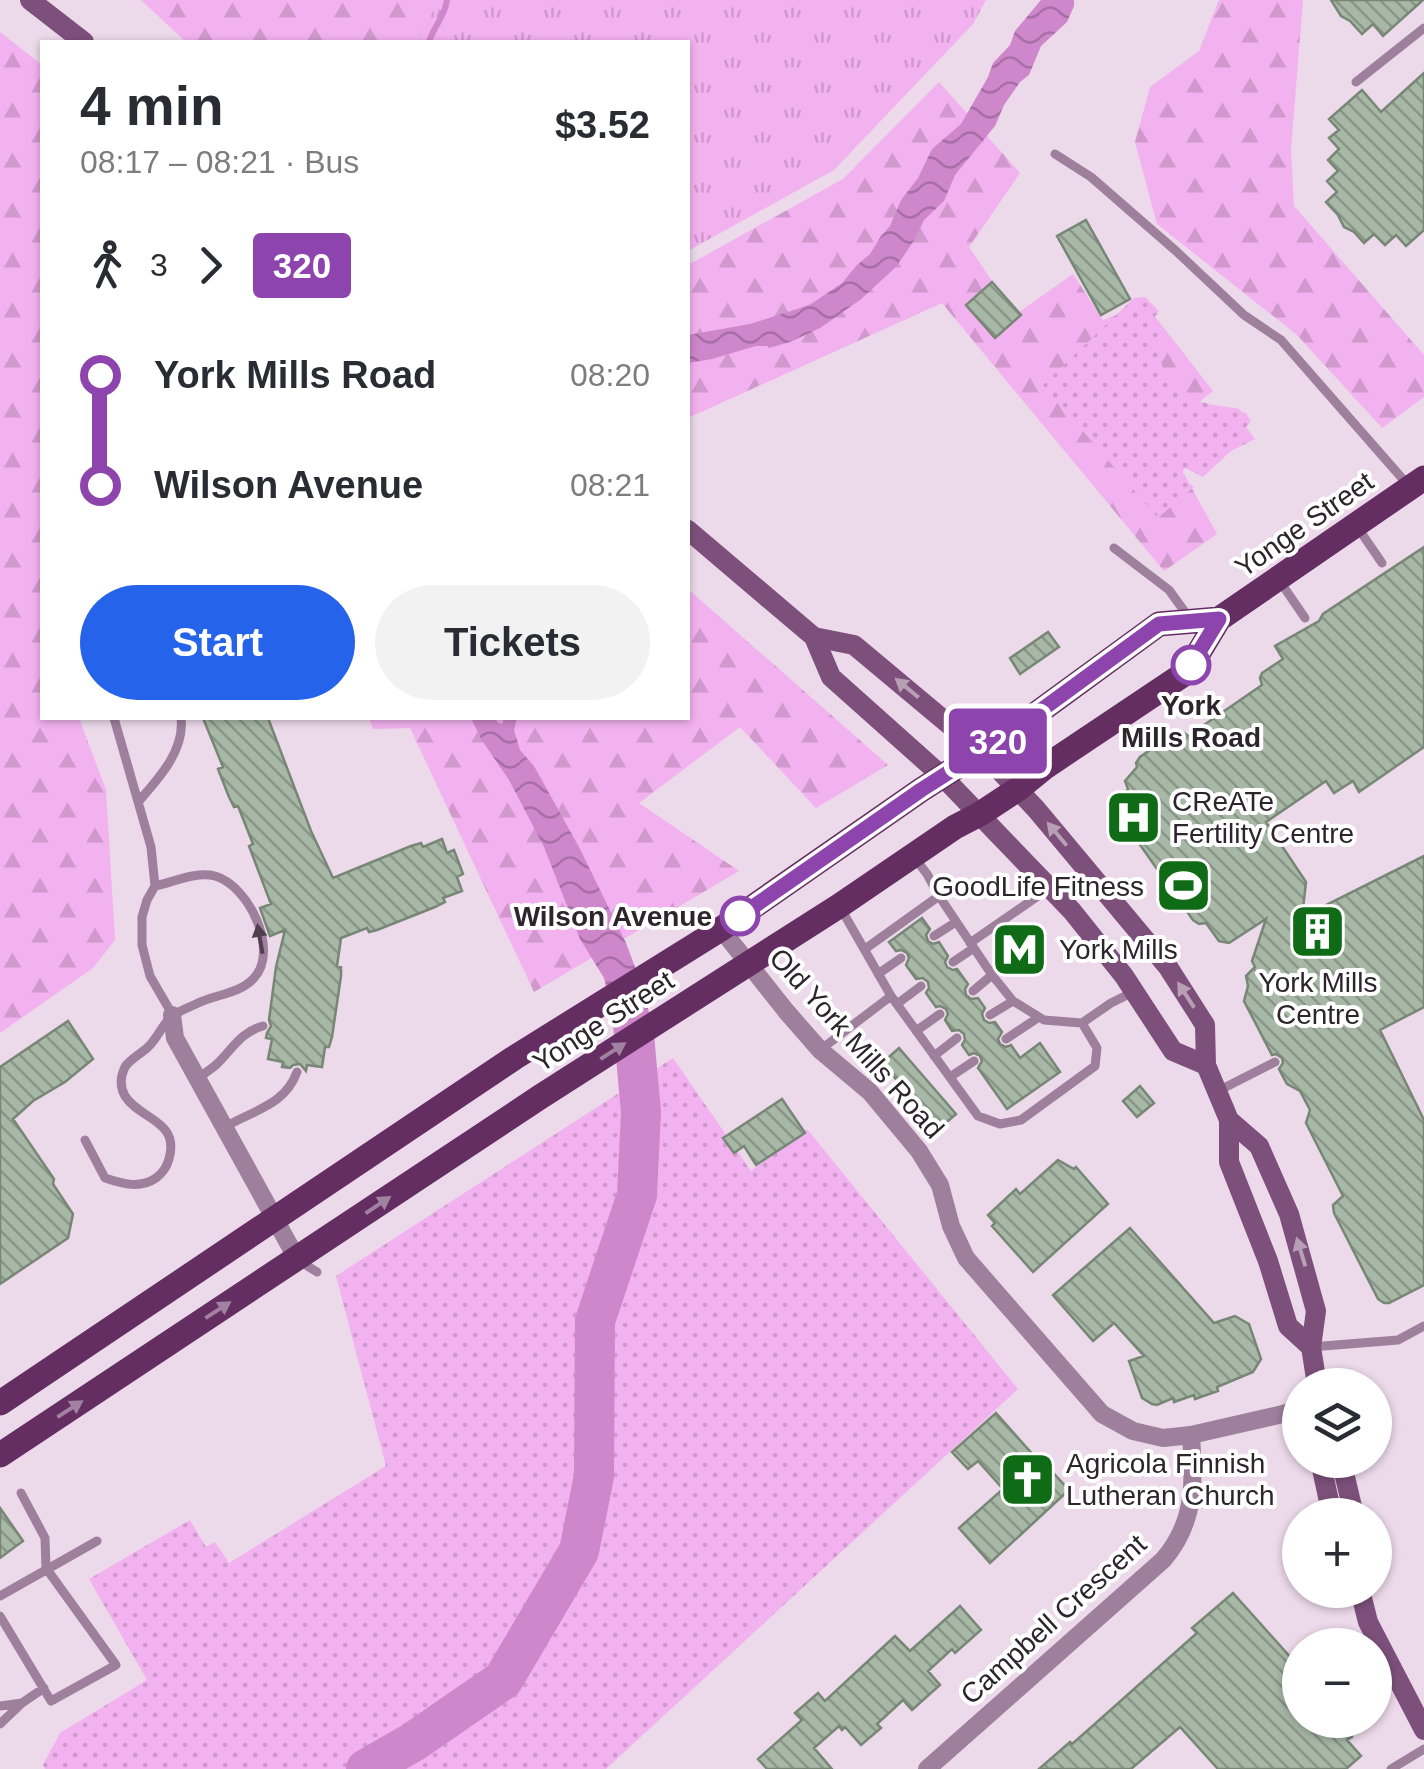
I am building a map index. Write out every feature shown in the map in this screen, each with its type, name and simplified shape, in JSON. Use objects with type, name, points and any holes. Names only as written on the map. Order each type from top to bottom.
[{"type":"main road","points":[[30,0],[81,40]]},
{"type":"main road","name":"Yonge Street","points":[[0,1455],[307,1265],[540,1098],[1018,789],[1187,672],[1219,619],[1417,482]]},
{"type":"main road","points":[[690,532],[814,637],[831,677],[943,777],[1072,910],[1134,992],[1172,1051],[1206,1065]]},
{"type":"main road","name":"Yonge Street","points":[[0,1403],[514,1058],[721,929],[982,752],[1159,624],[1219,619]]},
{"type":"main road","points":[[814,637],[854,645],[982,752],[1018,789],[1168,967],[1205,1025],[1206,1065],[1229,1120],[1229,1162],[1268,1261],[1288,1326],[1310,1347]]},
{"type":"main road","points":[[1229,1120],[1260,1146],[1289,1214],[1316,1311],[1310,1347],[1314,1368]]},
{"type":"main road","points":[[1364,1608],[1424,1730]]},
{"type":"street","name":"Old York Mills Road","points":[[721,929],[820,1050],[870,1092],[919,1151],[940,1184],[951,1226],[966,1258],[1102,1414],[1142,1434],[1163,1438],[1282,1414]]},
{"type":"street","points":[[172,1015],[176,1038],[276,1218],[307,1265]]},
{"type":"street","name":"Campbell Crescent","points":[[927,1769],[1174,1547],[1190,1512],[1191,1435]]},
{"type":"lane","points":[[1356,82],[1424,28]]},
{"type":"lane","points":[[1056,154],[1091,177],[1244,315],[1281,340],[1417,482]]},
{"type":"lane","points":[[1356,524],[1382,563]]},
{"type":"lane","points":[[1114,548],[1169,590],[1191,622]]},
{"type":"lane","points":[[1278,578],[1306,618]]},
{"type":"lane","points":[[115,720],[151,847],[155,886],[142,917],[142,945],[150,976],[172,1015]]},
{"type":"lane","points":[[139,801],[168,764],[181,734],[181,720]]},
{"type":"lane","points":[[912,855],[1013,1001],[1044,1020],[1082,1024],[1134,992]]},
{"type":"lane","points":[[85,1140],[105,1178],[124,1185],[143,1184],[158,1177],[168,1165],[172,1150],[168,1132],[154,1118],[136,1110],[122,1093],[120,1080],[126,1065],[152,1044],[172,1015],[246,985],[259,971],[264,950],[256,920],[230,883],[207,875],[155,886]]},
{"type":"lane","points":[[953,962],[1050,888]]},
{"type":"lane","points":[[865,949],[939,896]]},
{"type":"lane","points":[[839,906],[894,1000],[978,1116],[1000,1124],[1021,1120],[1095,1066],[1097,1048],[1082,1024]]},
{"type":"lane","points":[[934,936],[956,922]]},
{"type":"lane","points":[[878,974],[901,958]]},
{"type":"lane","points":[[973,990],[992,975]]},
{"type":"lane","points":[[820,1050],[921,986]]},
{"type":"lane","points":[[990,1015],[1013,1001]]},
{"type":"lane","points":[[916,1030],[940,1014]]},
{"type":"lane","points":[[1006,1038],[1039,1017]]},
{"type":"lane","points":[[198,1078],[220,1062],[251,1029],[263,1026]]},
{"type":"lane","points":[[934,1056],[958,1038]]},
{"type":"lane","points":[[950,1077],[974,1062]]},
{"type":"lane","points":[[1216,1092],[1275,1062]]},
{"type":"lane","points":[[225,1127],[281,1098],[292,1086],[296,1072]]},
{"type":"lane","points":[[1310,1347],[1398,1340],[1424,1326]]},
{"type":"lane","points":[[0,1616],[51,1700],[116,1665],[46,1568],[45,1538],[21,1493]]},
{"type":"lane","points":[[0,1596],[97,1541]]},
{"type":"lane","points":[[0,1724],[44,1688]]},
{"type":"lane","points":[[0,1706],[22,1703]]},
{"type":"lane","points":[[1391,1769],[1424,1749]]},
{"type":"green space","points":[[141,0],[439,0],[418,40],[184,40]]},
{"type":"green space","points":[[418,0],[986,0],[973,24],[834,170],[690,250],[690,40],[408,40]]},
{"type":"green space","points":[[1219,0],[1303,0],[1291,149],[1294,206],[1424,355],[1424,397],[1382,428],[1297,335],[1157,224],[1135,142],[1150,87],[1199,51]]},
{"type":"green space","points":[[0,32],[40,63],[40,720],[80,720],[106,790],[115,940],[93,968],[0,1033]]},
{"type":"green space","points":[[939,82],[1020,173],[969,247],[1015,315],[1073,274],[1103,320],[1146,305],[1213,391],[1161,432],[1217,534],[1164,571],[942,303],[690,417],[690,264],[843,179]]},
{"type":"green space","points":[[1145,297],[1159,311],[1154,318],[1169,381],[1200,401],[1245,412],[1251,421],[1246,427],[1255,439],[1231,451],[1203,477],[1185,468],[1179,476],[1194,487],[1158,518],[1043,385],[1134,298]]},
{"type":"green space","points":[[690,591],[888,765],[816,808],[740,727],[639,803],[739,871],[534,992],[410,728],[373,729],[370,720],[690,720]]},
{"type":"green space","points":[[673,1058],[751,1171],[807,1129],[1018,1389],[606,1769],[45,1769],[43,1765],[60,1733],[147,1680],[89,1579],[190,1520],[206,1547],[215,1542],[229,1563],[386,1466],[336,1276]]},
{"type":"water","points":[[1041,0],[1074,0],[1067,22],[1041,46],[1029,75],[1020,82],[995,126],[955,175],[944,201],[924,220],[896,267],[860,300],[820,328],[790,342],[690,363],[690,335],[750,324],[797,309],[842,283],[890,226],[932,149],[961,124],[1015,31]]},
{"type":"water","points":[[472,720],[496,720],[500,724],[503,720],[516,720],[514,730],[520,750],[534,766],[579,847],[626,943],[651,1020],[638,1075],[618,1036],[604,978],[580,939],[544,847],[509,780]]},
{"type":"building","points":[[1331,0],[1423,0],[1383,36],[1373,24],[1362,34],[1341,16]]},
{"type":"building","points":[[1424,73],[1424,230],[1406,246],[1396,235],[1385,245],[1374,234],[1364,243],[1344,227],[1326,202],[1337,192],[1327,181],[1338,171],[1328,160],[1339,149],[1329,138],[1339,130],[1329,119],[1362,90],[1381,112]]},
{"type":"building","points":[[1086,220],[1130,299],[1101,315],[1057,236]]},
{"type":"building","points":[[992,282],[1021,315],[995,338],[966,305]]},
{"type":"building","name":"York Mills Centre","points":[[1424,547],[1424,747],[1359,792],[1353,781],[1334,793],[1326,781],[1266,822],[1306,882],[1302,917],[1424,856],[1424,1007],[1380,1030],[1424,1120],[1424,1285],[1384,1303],[1378,1299],[1334,1213],[1333,1205],[1343,1196],[1306,1123],[1310,1110],[1300,1091],[1287,1084],[1279,1069],[1282,1058],[1272,1055],[1244,1001],[1246,976],[1255,967],[1252,961],[1266,919],[1229,943],[1219,941],[1206,923],[1193,920],[1119,815],[1128,789],[1125,781],[1140,757],[1175,733],[1188,736],[1262,685],[1262,673],[1283,659],[1275,646],[1319,621],[1323,614]]},
{"type":"building","points":[[1048,632],[1059,647],[1020,674],[1010,658]]},
{"type":"building","points":[[204,720],[269,720],[333,878],[411,846],[421,843],[423,847],[442,839],[447,853],[454,850],[463,874],[457,877],[462,891],[443,898],[445,902],[377,930],[369,932],[367,928],[341,938],[337,966],[341,967],[341,976],[332,1037],[329,1047],[325,1047],[322,1067],[307,1065],[306,1071],[300,1064],[282,1067],[283,1062],[268,1059],[272,1039],[266,1038],[285,930],[270,936],[260,908],[271,904],[249,846],[253,844],[218,769],[223,767]]},
{"type":"building","points":[[922,918],[930,929],[928,941],[939,942],[948,956],[947,967],[957,969],[968,984],[966,995],[978,998],[985,1008],[984,1020],[995,1022],[1002,1032],[1000,1044],[1011,1045],[1020,1058],[1040,1043],[1060,1072],[1007,1109],[978,1068],[980,1056],[969,1055],[962,1045],[964,1034],[952,1031],[945,1020],[946,1009],[936,1007],[926,993],[928,982],[916,979],[906,965],[907,953],[896,951],[889,942]]},
{"type":"building","points":[[68,1021],[93,1059],[13,1119],[73,1214],[68,1238],[0,1284],[0,1067]]},
{"type":"building","points":[[899,1048],[956,1114],[934,1133],[896,1090],[901,1085],[882,1063]]},
{"type":"building","points":[[1140,1086],[1154,1103],[1137,1117],[1123,1101]]},
{"type":"building","points":[[782,1099],[805,1133],[756,1165],[744,1146],[734,1153],[723,1138]]},
{"type":"building","points":[[1058,1160],[1076,1167],[1108,1204],[1033,1272],[992,1226],[995,1223],[988,1215],[1016,1189],[1020,1194]]},
{"type":"building","points":[[1130,1228],[1214,1323],[1235,1316],[1249,1324],[1261,1359],[1253,1372],[1195,1399],[1194,1395],[1152,1404],[1142,1398],[1129,1361],[1144,1356],[1114,1323],[1093,1341],[1053,1295]]},
{"type":"building","name":"Agricola Finnish Lutheran Church","points":[[996,1413],[1069,1490],[990,1563],[959,1528],[1003,1489],[978,1461],[968,1469],[952,1452]]},
{"type":"building","points":[[0,1508],[23,1541],[0,1558]]},
{"type":"building","points":[[1233,1593],[1282,1648],[1282,1738],[1350,1738],[1347,1740],[1361,1756],[1346,1769],[1218,1769],[1180,1727],[1131,1769],[1039,1769],[1197,1633],[1192,1628]]},
{"type":"building","points":[[960,1606],[981,1630],[928,1671],[940,1685],[912,1710],[903,1700],[877,1724],[881,1728],[861,1745],[845,1727],[842,1730],[839,1726],[814,1748],[832,1769],[767,1769],[758,1759],[802,1720],[795,1713],[818,1693],[825,1701],[895,1636],[910,1651]]},
{"type":"waterway","points":[[430,40],[447,0]]},
{"type":"waterway","points":[[366,1769],[503,1680],[579,1551],[594,1476],[595,1321],[637,1195],[641,1112],[633,1024]]},
{"type":"bus line","name":"320","points":[[740,916],[1007,735],[1159,624],[1219,619],[1191,665]]},
{"type":"place","name":"York Mills Road","points":[[1191,665]]},
{"type":"place","name":"CReATe Fertility Centre","points":[[1133,817]]},
{"type":"place","name":"GoodLife Fitness","points":[[1183,886]]},
{"type":"place","name":"Wilson Avenue","points":[[740,916]]},
{"type":"place","name":"York Mills Centre","points":[[1318,931]]},
{"type":"place","name":"York Mills","points":[[1020,949]]},
{"type":"place","name":"Agricola Finnish Lutheran Church","points":[[1027,1479]]}]
